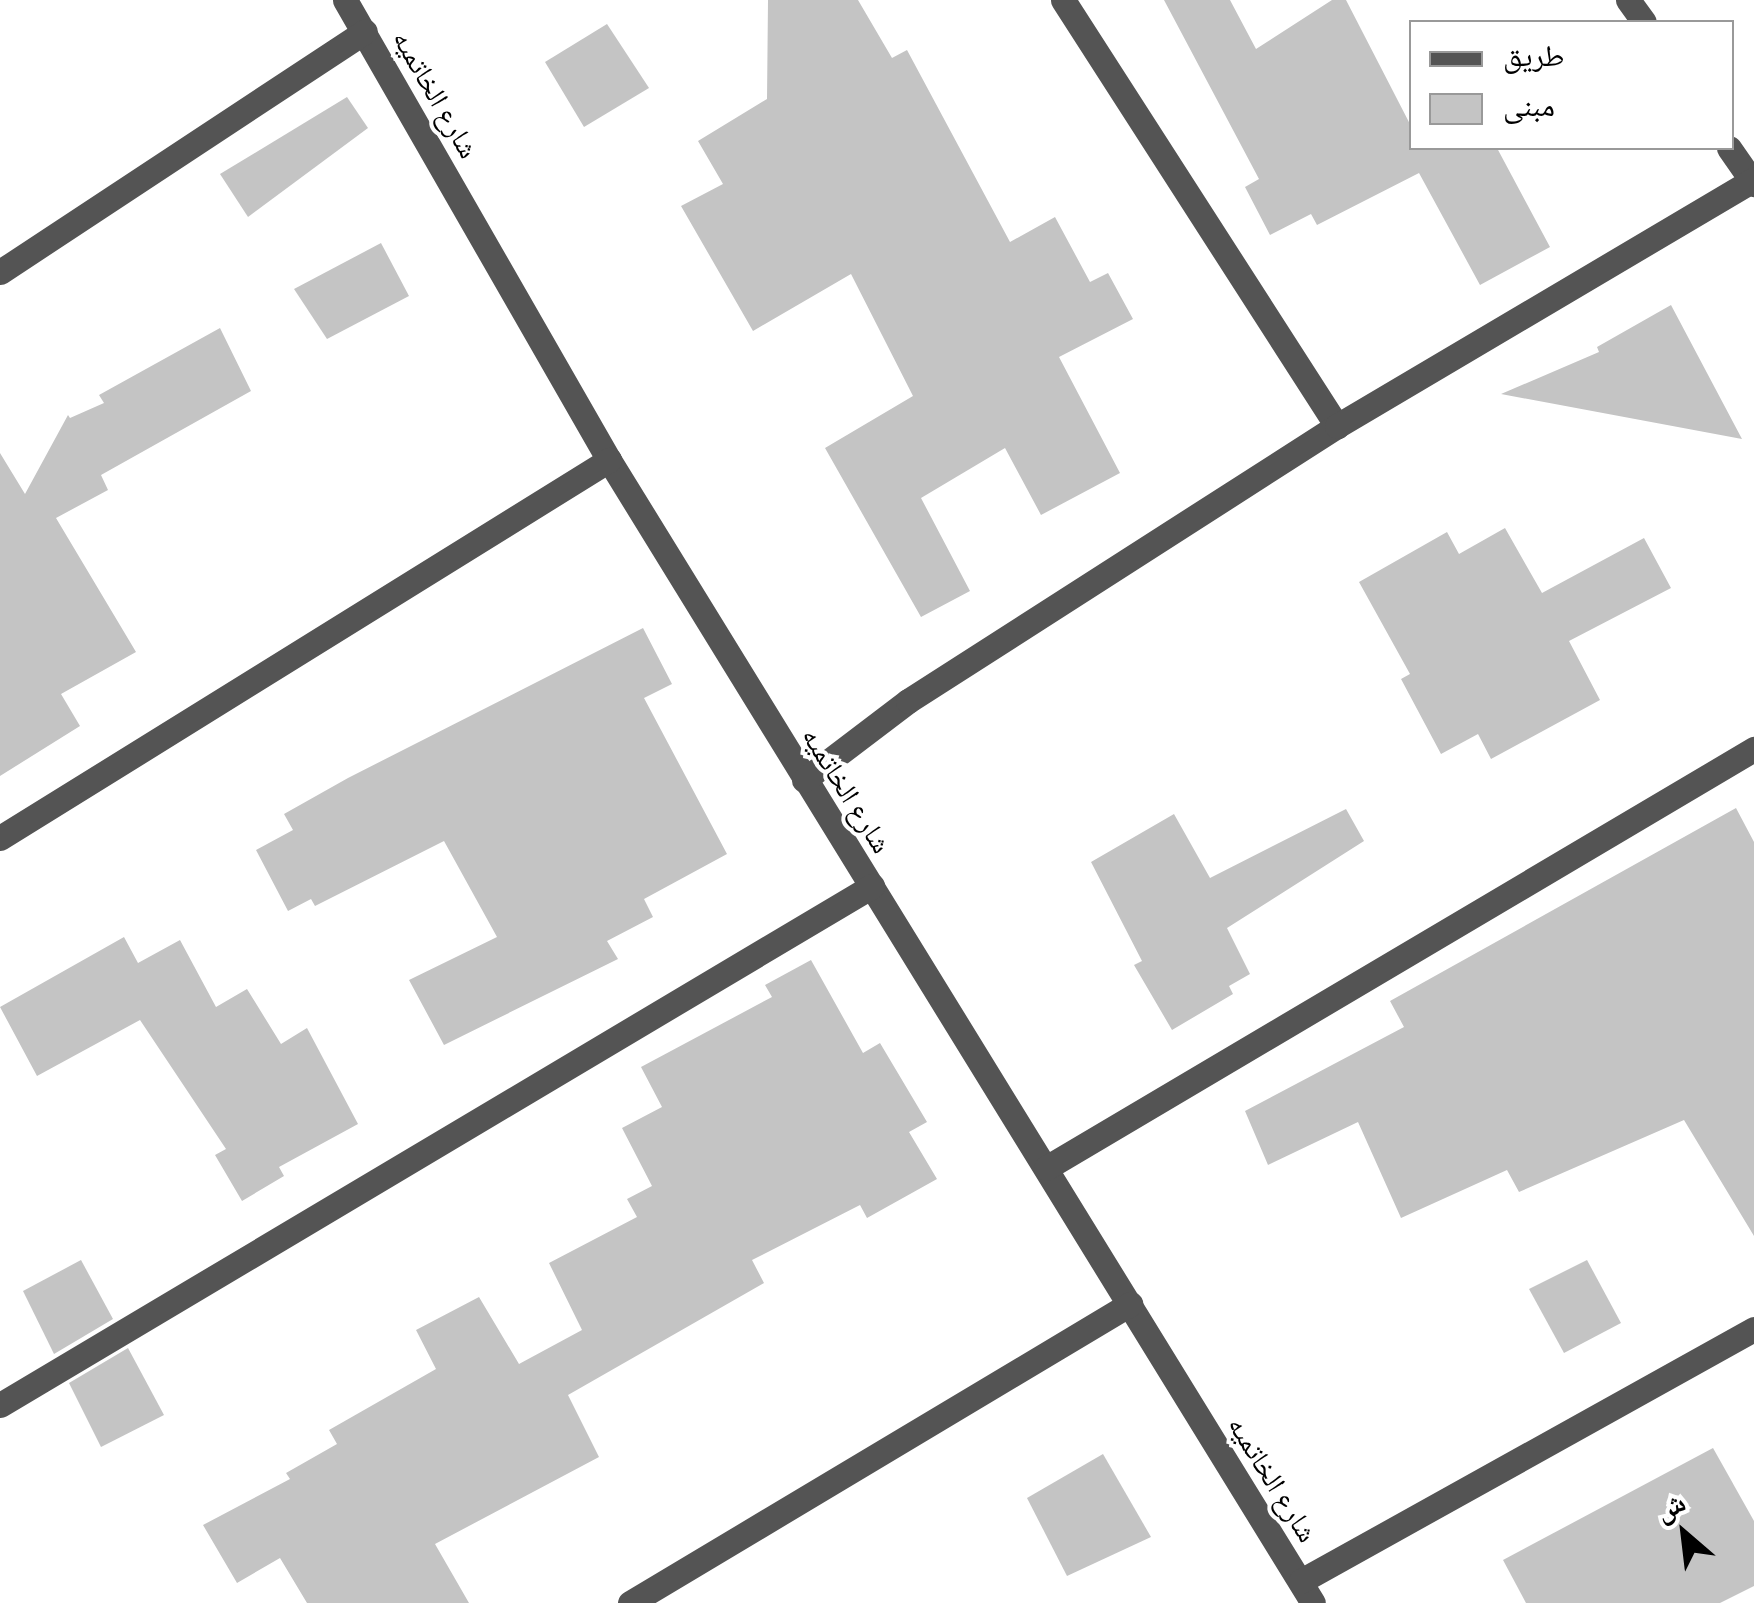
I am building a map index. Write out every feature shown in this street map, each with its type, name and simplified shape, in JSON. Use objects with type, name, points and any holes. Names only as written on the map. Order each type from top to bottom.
[{"type":"street","name":"شارع الخاتميه","points":[[345,0],[609,460],[1307,1592]]},
{"type":"street","points":[[1063,0],[1337,426]]},
{"type":"street","points":[[0,272],[365,30]]},
{"type":"street","points":[[804,780],[908,700],[1337,426],[1753,181],[1730,150]]},
{"type":"street","points":[[0,838],[609,460]]},
{"type":"street","points":[[1046,1168],[1754,748]]},
{"type":"street","points":[[0,1405],[872,886]]},
{"type":"street","points":[[630,1603],[1130,1304]]},
{"type":"street","points":[[1307,1592],[1754,1329]]},
{"type":"building","points":[[768,0],[858,0],[892,58],[907,50],[1010,242],[1055,217],[1090,282],[1108,273],[1133,319],[1059,357],[1120,473],[1041,515],[1005,448],[921,498],[970,591],[921,617],[825,448],[913,396],[851,274],[753,331],[681,206],[723,184],[698,141],[767,99]]},
{"type":"building","points":[[1164,0],[1230,0],[1256,49],[1332,0],[1346,0],[1409,122],[1409,150],[1498,150],[1550,247],[1480,285],[1419,173],[1317,225],[1311,214],[1270,235],[1245,187],[1259,179]]},
{"type":"building","points":[[607,24],[649,88],[584,127],[545,62]]},
{"type":"building","points":[[347,97],[368,128],[248,217],[220,174]]},
{"type":"building","points":[[381,243],[409,296],[327,339],[294,289]]},
{"type":"building","points":[[1671,305],[1742,439],[1501,394],[1599,352],[1597,347]]},
{"type":"building","points":[[220,328],[251,391],[101,475],[108,490],[56,518],[136,652],[61,694],[80,726],[0,776],[0,453],[25,494],[68,415],[70,418],[104,403],[99,395]]},
{"type":"building","points":[[1505,528],[1542,593],[1644,538],[1671,588],[1569,641],[1600,700],[1491,759],[1478,734],[1441,754],[1401,679],[1410,674],[1359,582],[1447,532],[1459,554]]},
{"type":"building","points":[[643,628],[672,684],[644,698],[727,854],[644,899],[653,917],[607,941],[618,959],[444,1045],[409,980],[497,937],[444,841],[315,906],[311,899],[288,911],[256,850],[293,830],[284,814]]},
{"type":"building","points":[[1736,808],[1754,842],[1754,1236],[1684,1120],[1519,1192],[1507,1170],[1401,1218],[1358,1122],[1268,1165],[1245,1111],[1404,1027],[1390,1001]]},
{"type":"building","points":[[1346,809],[1364,841],[1227,928],[1250,974],[1229,986],[1233,994],[1172,1030],[1134,965],[1142,961],[1091,862],[1174,814],[1210,878]]},
{"type":"building","points":[[124,937],[138,963],[180,940],[216,1007],[247,989],[281,1044],[307,1028],[358,1124],[279,1167],[284,1176],[242,1201],[215,1155],[226,1149],[140,1020],[37,1076],[0,1007]]},
{"type":"building","points":[[811,960],[863,1053],[880,1043],[927,1122],[909,1132],[937,1179],[867,1218],[860,1205],[752,1260],[764,1283],[568,1395],[599,1457],[435,1544],[469,1603],[307,1603],[280,1558],[237,1583],[203,1525],[290,1479],[286,1473],[337,1444],[329,1430],[436,1369],[416,1330],[479,1297],[519,1364],[582,1330],[549,1263],[637,1217],[627,1199],[652,1186],[622,1128],[662,1107],[641,1067],[772,997],[765,985]]},
{"type":"building","points":[[81,1260],[113,1319],[54,1354],[23,1291]]},
{"type":"building","points":[[1587,1260],[1621,1323],[1564,1353],[1529,1289]]},
{"type":"building","points":[[128,1348],[164,1415],[101,1447],[69,1383]]},
{"type":"building","points":[[1713,1448],[1754,1521],[1754,1586],[1720,1603],[1526,1603],[1503,1560]]},
{"type":"building","points":[[1103,1454],[1151,1537],[1067,1576],[1027,1498]]}]
